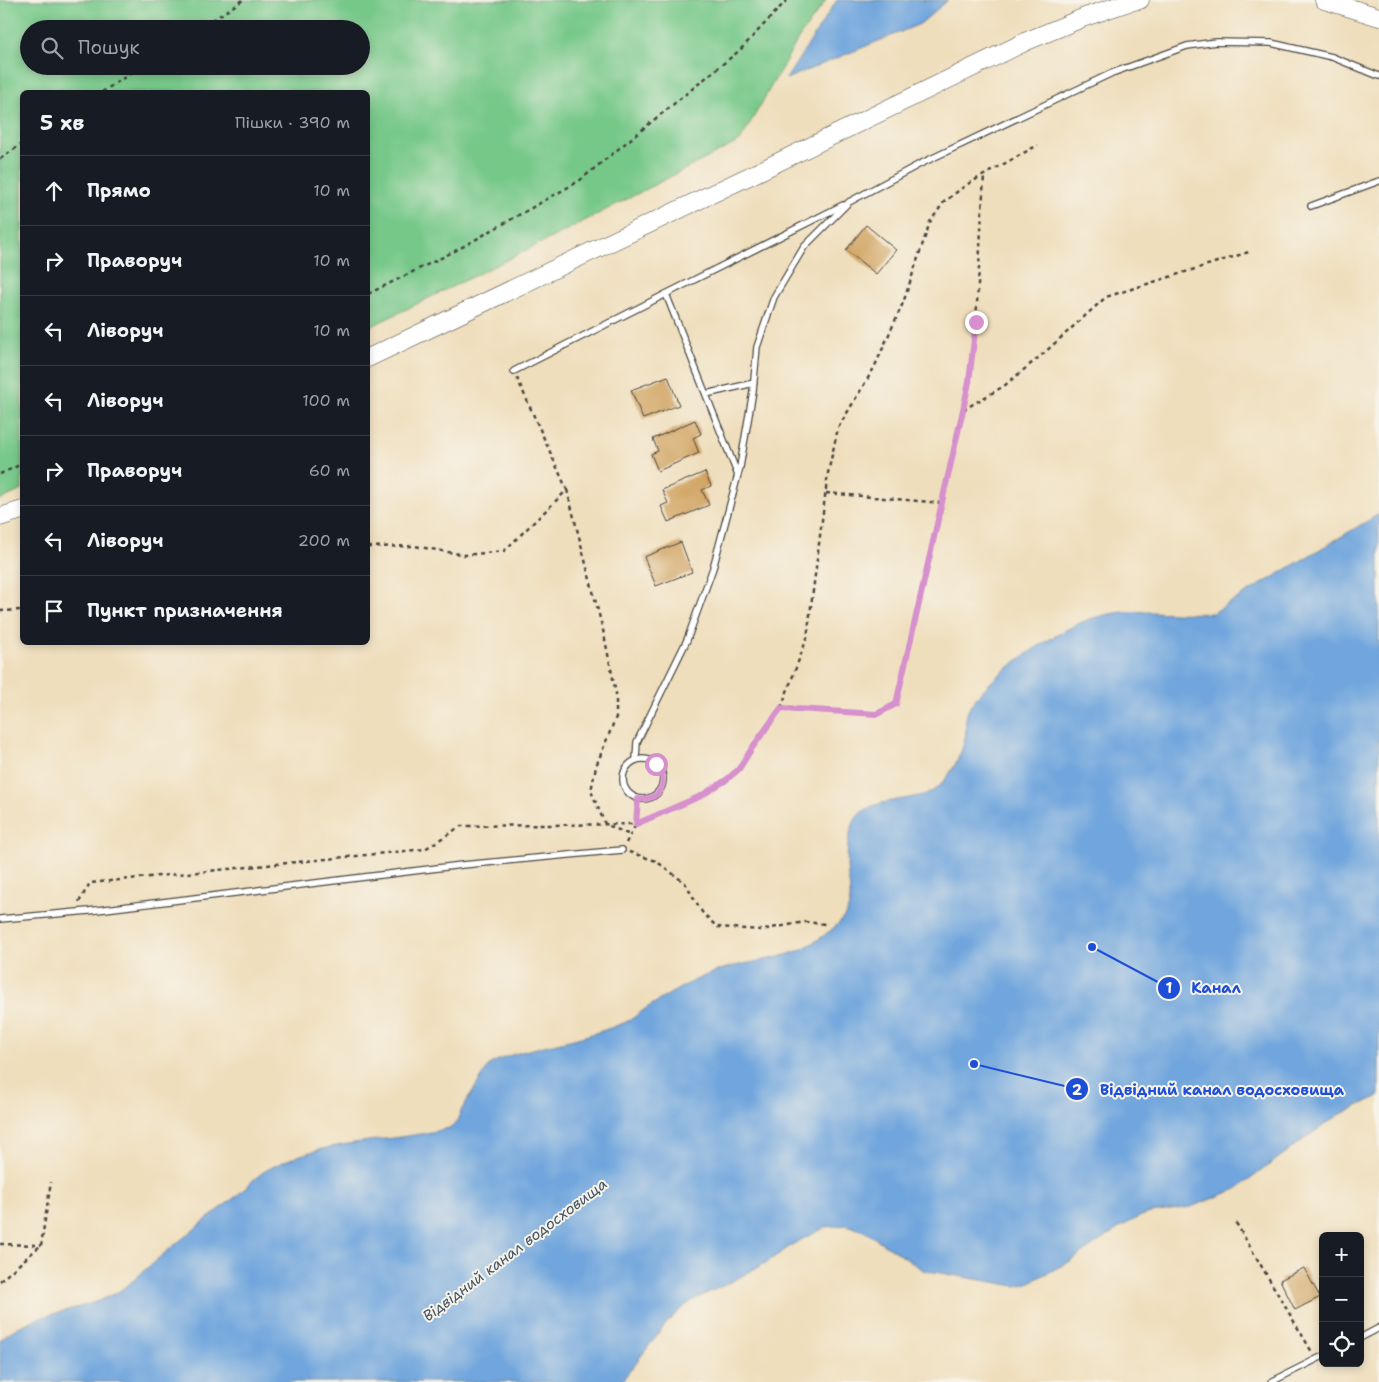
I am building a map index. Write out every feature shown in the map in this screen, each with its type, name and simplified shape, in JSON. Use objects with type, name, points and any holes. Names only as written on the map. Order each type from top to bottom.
[{"type":"main road","points":[[370,357],[1027,41],[1085,17],[1140,0]]},
{"type":"main road","points":[[1324,0],[1379,17]]},
{"type":"main road","points":[[0,517],[20,511]]},
{"type":"lane","points":[[514,370],[849,202],[920,164],[1112,73],[1187,46],[1216,42],[1272,43],[1332,57],[1379,76]]},
{"type":"lane","points":[[1311,206],[1379,181]]},
{"type":"lane","points":[[636,760],[637,742],[687,640],[713,568],[738,474],[754,383],[757,347],[774,297],[804,247],[849,202]]},
{"type":"lane","points":[[666,294],[738,474]]},
{"type":"lane","points":[[706,394],[754,383]]},
{"type":"lane","points":[[636,760],[650,760],[660,769],[663,775],[661,788],[651,798],[638,799],[627,792],[623,780],[626,768],[636,760]]},
{"type":"lane","points":[[0,920],[462,865],[622,850]]},
{"type":"lane","points":[[1364,1336],[1379,1328]]},
{"type":"lane","points":[[1271,1382],[1319,1358]]},
{"type":"path","points":[[213,20],[243,0]]},
{"type":"path","points":[[370,293],[457,250],[579,181],[740,50],[786,0]]},
{"type":"path","points":[[105,90],[128,75]]},
{"type":"path","points":[[0,159],[20,145]]},
{"type":"path","points":[[73,912],[90,883],[425,849],[461,826],[636,824],[701,796],[726,780],[739,769],[781,708],[807,638],[826,493],[838,428],[878,360],[903,303],[930,222],[944,202],[966,185],[1038,145]]},
{"type":"path","points":[[781,708],[877,714],[896,704],[969,382],[976,322],[984,175]]},
{"type":"path","points":[[963,410],[1004,386],[1106,296],[1252,251]]},
{"type":"path","points":[[514,370],[567,490],[603,630],[616,692],[616,717],[596,766],[591,791],[605,824],[630,835]]},
{"type":"path","points":[[0,474],[20,465]]},
{"type":"path","points":[[370,547],[414,546],[465,555],[504,551],[567,490]]},
{"type":"path","points":[[826,493],[942,503]]},
{"type":"path","points":[[0,611],[20,610]]},
{"type":"path","points":[[638,799],[636,824],[622,850],[656,861],[685,883],[702,912],[718,927],[761,930],[804,922],[825,924]]},
{"type":"path","points":[[0,1281],[41,1245],[50,1182]]},
{"type":"path","points":[[1236,1223],[1316,1360]]},
{"type":"path","points":[[0,1244],[41,1245]]},
{"type":"green space","points":[[0,0],[826,0],[798,39],[740,141],[559,234],[370,327],[370,90],[20,90],[20,491],[0,500]]},
{"type":"water","points":[[837,0],[948,0],[920,24],[786,79]]},
{"type":"water","points":[[1379,514],[1379,1096],[1339,1115],[1237,1189],[1191,1207],[1145,1214],[1124,1225],[1069,1262],[1026,1284],[1016,1286],[923,1270],[864,1231],[846,1225],[826,1227],[795,1243],[767,1262],[695,1299],[682,1308],[665,1325],[621,1382],[0,1382],[0,1340],[12,1331],[39,1318],[84,1306],[118,1292],[265,1171],[287,1160],[310,1152],[449,1128],[456,1123],[462,1109],[490,1064],[516,1054],[612,1028],[630,1020],[669,994],[703,977],[724,969],[776,958],[800,950],[824,935],[841,921],[849,905],[850,892],[847,855],[849,837],[855,820],[862,812],[871,807],[918,796],[937,788],[951,772],[961,752],[965,739],[967,714],[976,699],[1002,672],[1053,637],[1082,622],[1108,614],[1131,612],[1213,613]]},
{"type":"building","points":[[866,225],[896,250],[876,274],[846,250]]},
{"type":"building","points":[[668,376],[679,405],[643,419],[631,390]]},
{"type":"building","points":[[695,420],[701,434],[693,438],[699,453],[658,471],[651,454],[658,451],[653,439]]},
{"type":"building","points":[[705,472],[711,486],[702,490],[709,505],[668,522],[661,506],[668,503],[662,490]]},
{"type":"building","points":[[681,542],[692,572],[656,586],[644,557]]},
{"type":"building","points":[[1304,1268],[1319,1298],[1295,1310],[1280,1280]]},
{"type":"place","name":"Канал","points":[[1092,947]]},
{"type":"place","name":"Відвідний канал водосховища","points":[[974,1064]]},
{"type":"route","points":[[656,764],[663,775],[663,782],[657,794],[651,798],[638,799],[636,824],[701,796],[726,780],[739,769],[781,708],[877,714],[896,704],[969,382],[976,322]]}]
